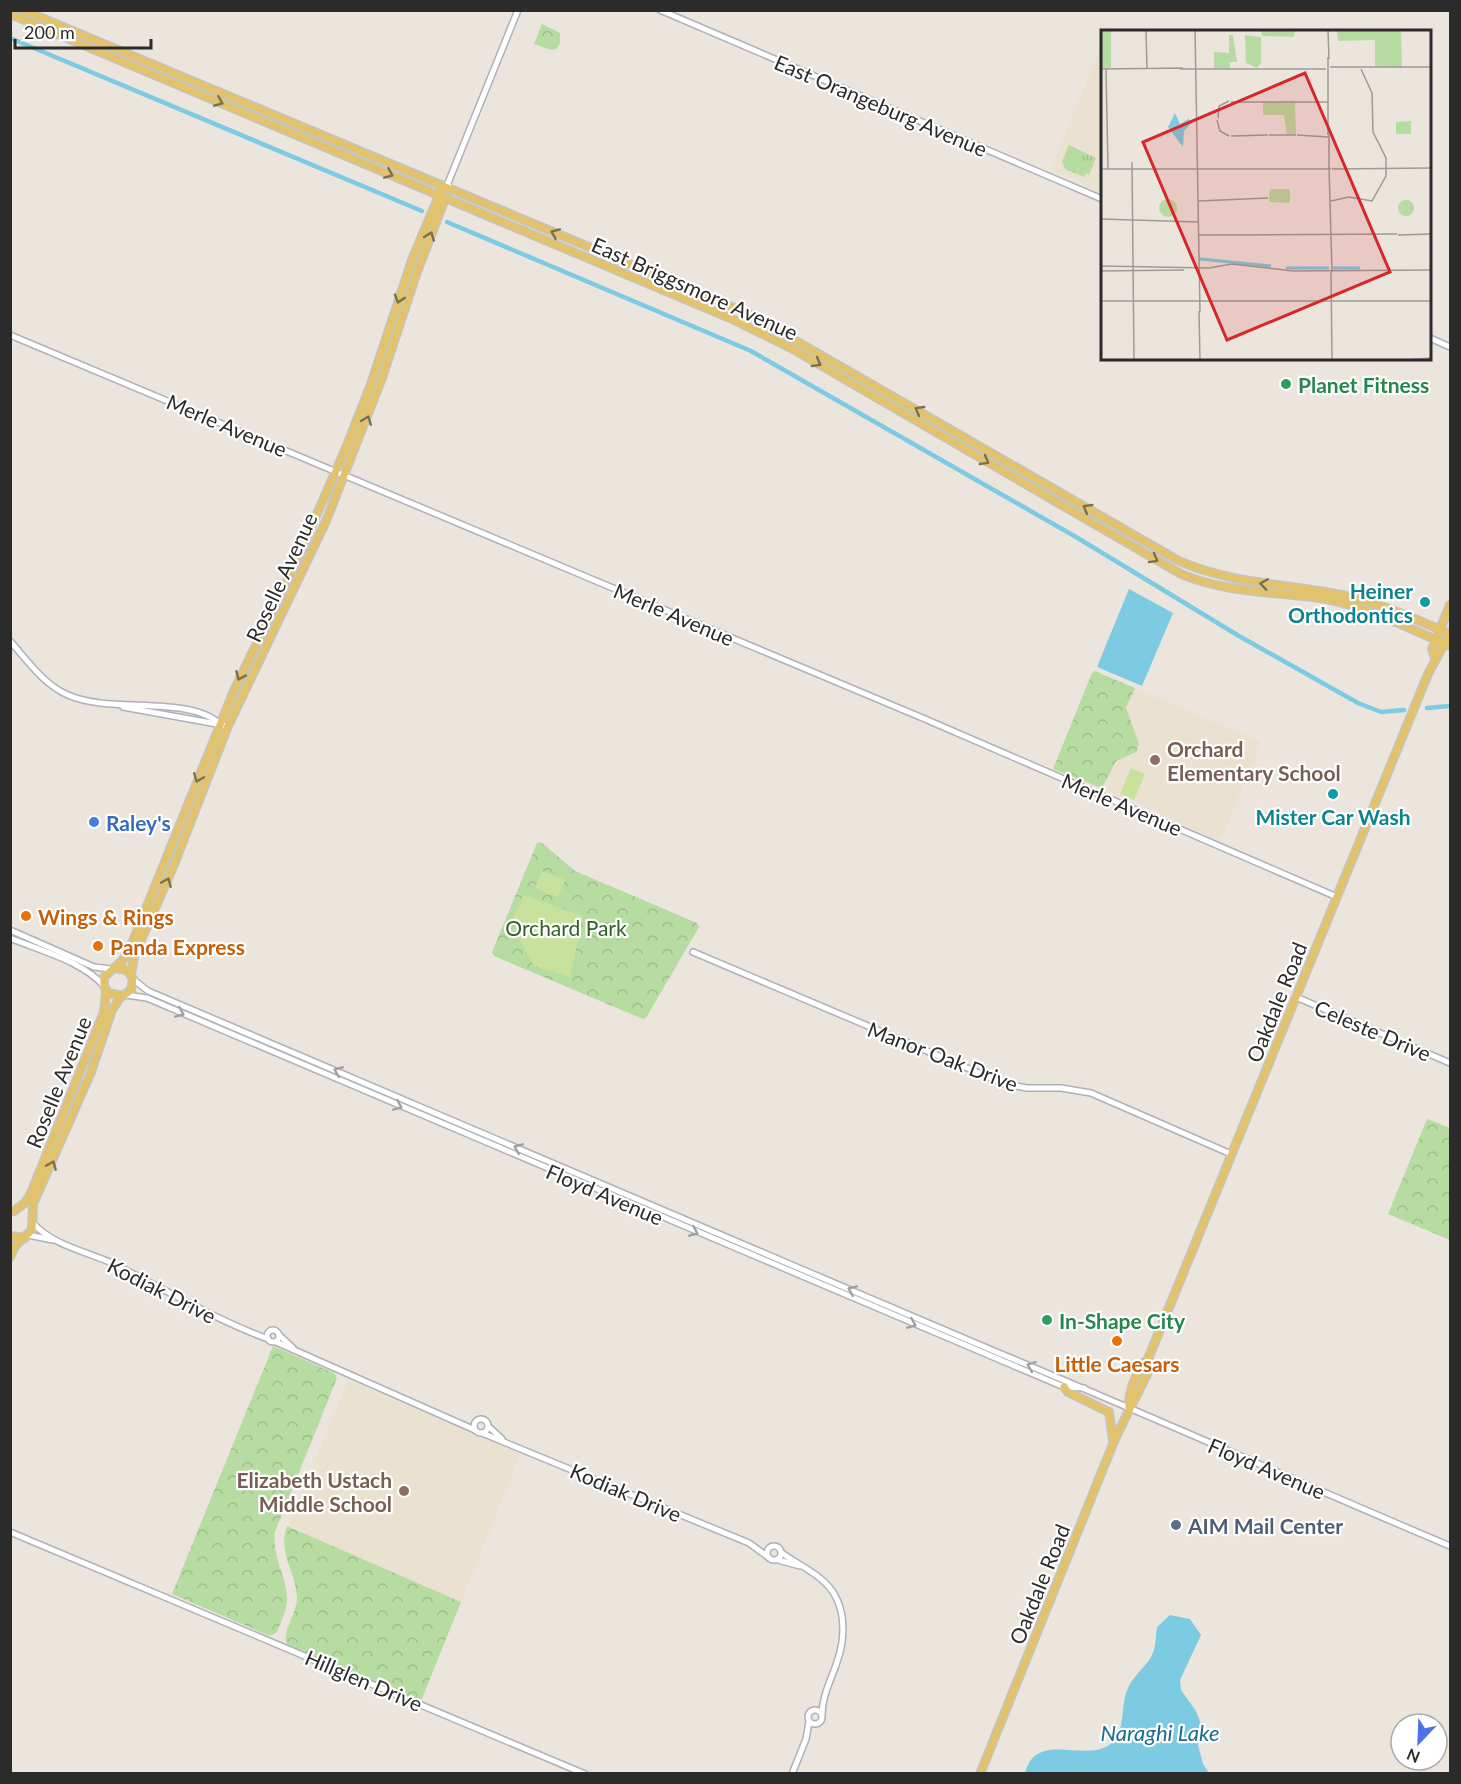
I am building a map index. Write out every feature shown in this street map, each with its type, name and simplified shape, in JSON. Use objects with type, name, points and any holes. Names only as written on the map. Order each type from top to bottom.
[{"type":"main road","name":"East Briggsmore Avenue","points":[[23,10],[447,186],[777,328],[1179,561],[1230,579],[1363,600],[1450,634]]},
{"type":"main road","name":"East Briggsmore Avenue","points":[[10,14],[758,331],[1176,571],[1227,589],[1342,603],[1370,611],[1448,645]]},
{"type":"main road","name":"Roselle Avenue","points":[[113,968],[125,957],[133,941],[220,724],[337,471],[371,384],[412,260],[447,186]]},
{"type":"main road","name":"Roselle Avenue","points":[[132,977],[134,956],[173,867],[228,726],[303,572],[345,474],[382,378],[442,197]]},
{"type":"main road","name":"Oakdale Road","points":[[1435,658],[1432,649],[1450,605]]},
{"type":"main road","name":"Oakdale Road","points":[[980,1773],[1129,1407],[1128,1399],[1143,1363],[1148,1359],[1435,658],[1448,645],[1450,634]]},
{"type":"main road","points":[[113,968],[125,969],[132,977],[132,987],[123,996],[113,996],[105,989],[104,977],[113,968]]},
{"type":"main road","name":"Roselle Avenue","points":[[12,1212],[29,1197],[104,1012],[105,989]]},
{"type":"main road","name":"Roselle Avenue","points":[[26,1236],[33,1221],[35,1200],[78,1102],[112,1010],[123,996]]},
{"type":"main road","points":[[12,1212],[25,1211],[33,1221]]},
{"type":"main road","points":[[10,1236],[26,1236]]},
{"type":"main road","points":[[10,1257],[15,1246],[26,1236]]},
{"type":"main road","points":[[1064,1387],[1068,1392],[1109,1412],[1113,1444]]},
{"type":"street","points":[[447,186],[518,10]]},
{"type":"street","name":"East Orangeburg Avenue","points":[[660,10],[1101,199]]},
{"type":"street","name":"Merle Avenue","points":[[10,335],[345,474],[1337,897]]},
{"type":"street","points":[[1431,338],[1450,347]]},
{"type":"street","points":[[10,642],[40,675],[64,694],[93,704],[122,707],[131,704],[181,710],[214,718],[220,724],[228,726]]},
{"type":"street","points":[[10,930],[94,967],[113,968]]},
{"type":"street","points":[[10,938],[84,970],[105,989]]},
{"type":"street","points":[[30,946],[32,942],[58,953],[62,952]]},
{"type":"street","name":"Manor Oak Drive","points":[[693,952],[1005,1084],[1027,1089],[1061,1088],[1091,1094],[1231,1154]]},
{"type":"street","name":"Floyd Avenue","points":[[132,977],[148,991],[1085,1388],[1166,1426],[1450,1546]]},
{"type":"street","name":"Floyd Avenue","points":[[123,996],[147,998],[1064,1387],[1085,1388]]},
{"type":"street","name":"Celeste Drive","points":[[1296,997],[1450,1063]]},
{"type":"street","name":"Kodiak Drive","points":[[33,1221],[44,1232],[72,1247]]},
{"type":"street","name":"Kodiak Drive","points":[[26,1236],[38,1235],[112,1263],[216,1318],[276,1342]]},
{"type":"street","name":"Kodiak Drive","points":[[252,1332],[275,1331],[279,1335]]},
{"type":"street","points":[[268,1339],[269,1332]]},
{"type":"street","points":[[299,1353],[279,1335],[276,1342],[299,1353],[475,1430],[477,1421]]},
{"type":"street","points":[[454,1420],[483,1420],[488,1426],[482,1433]]},
{"type":"street","name":"Kodiak Drive","points":[[488,1426],[503,1441]]},
{"type":"street","name":"Kodiak Drive","points":[[475,1430],[749,1543],[770,1548]]},
{"type":"street","name":"Hillglen Drive","points":[[10,1532],[585,1773]]},
{"type":"street","name":"Kodiak Drive","points":[[749,1543],[768,1557]]},
{"type":"street","points":[[801,1566],[771,1560],[768,1557],[770,1548],[777,1547],[782,1553],[820,1578],[832,1591],[843,1619],[843,1640],[824,1695],[821,1721],[806,1739]]},
{"type":"street","points":[[778,1560],[782,1553]]},
{"type":"street","points":[[792,1773],[806,1739],[808,1715],[824,1695]]},
{"type":"street","points":[[813,1710],[822,1714]]},
{"type":"street","points":[[809,1722],[816,1725]]},
{"type":"shaded area","points":[[1100,49],[1101,193],[1051,169]]},
{"type":"shaded area","name":"Orchard Elementary School","points":[[1095,671],[1261,742],[1222,838],[1217,840],[1125,797],[1117,797],[1053,769],[1092,673]]},
{"type":"shaded area","name":"Elizabeth Ustach Middle School","points":[[351,1381],[520,1454],[461,1602],[288,1527],[347,1383]]},
{"type":"green space","points":[[542,24],[560,33],[560,44],[556,49],[551,50],[534,44]]},
{"type":"green space","points":[[1069,145],[1096,158],[1089,175],[1086,173],[1084,177],[1065,169],[1062,161]]},
{"type":"green space","points":[[1095,671],[1135,688],[1126,708],[1139,744],[1136,752],[1116,761],[1102,788],[1053,769],[1092,673]]},
{"type":"green space","points":[[1131,768],[1145,774],[1134,800],[1120,794]]},
{"type":"green space","name":"Orchard Park","points":[[541,842],[575,871],[697,923],[699,927],[646,1018],[643,1019],[494,956],[492,952],[537,843]]},
{"type":"green space","points":[[542,871],[565,880],[558,897],[535,888]]},
{"type":"green space","points":[[523,895],[583,916],[570,977],[534,966],[520,941],[514,917]]},
{"type":"green space","points":[[1427,1119],[1450,1128],[1450,1240],[1388,1214]]},
{"type":"green space","points":[[273,1346],[334,1373],[337,1378],[275,1532],[275,1550],[287,1592],[287,1601],[277,1632],[270,1636],[172,1594]]},
{"type":"green space","points":[[287,1526],[461,1602],[421,1701],[287,1644],[286,1634],[297,1599],[284,1545]]},
{"type":"water","points":[[1129,589],[1173,613],[1142,686],[1097,667]]},
{"type":"water","name":"Naraghi Lake","points":[[1170,1615],[1190,1619],[1201,1635],[1180,1680],[1181,1690],[1196,1711],[1201,1724],[1198,1745],[1203,1764],[1209,1773],[1025,1773],[1038,1753],[1048,1750],[1095,1750],[1113,1742],[1120,1728],[1128,1688],[1152,1655],[1157,1627]]},
{"type":"waterway","points":[[10,38],[422,211]]},
{"type":"waterway","points":[[447,222],[751,351],[1076,537],[1239,636],[1358,703],[1381,712],[1404,710]]},
{"type":"waterway","points":[[1427,708],[1450,706]]},
{"type":"place","name":"Planet Fitness","points":[[1286,384]]},
{"type":"place","name":"Heiner Orthodontics","points":[[1425,602]]},
{"type":"place","name":"Orchard Elementary School","points":[[1155,760]]},
{"type":"place","name":"Mister Car Wash","points":[[1333,794]]},
{"type":"place","name":"Raley's","points":[[94,822]]},
{"type":"place","name":"Wings & Rings","points":[[26,916]]},
{"type":"place","name":"Panda Express","points":[[98,946]]},
{"type":"place","name":"In-Shape City","points":[[1047,1320]]},
{"type":"place","name":"Little Caesars","points":[[1117,1341]]},
{"type":"place","name":"Elizabeth Ustach Middle School","points":[[404,1491]]},
{"type":"place","name":"AIM Mail Center","points":[[1176,1525]]}]
